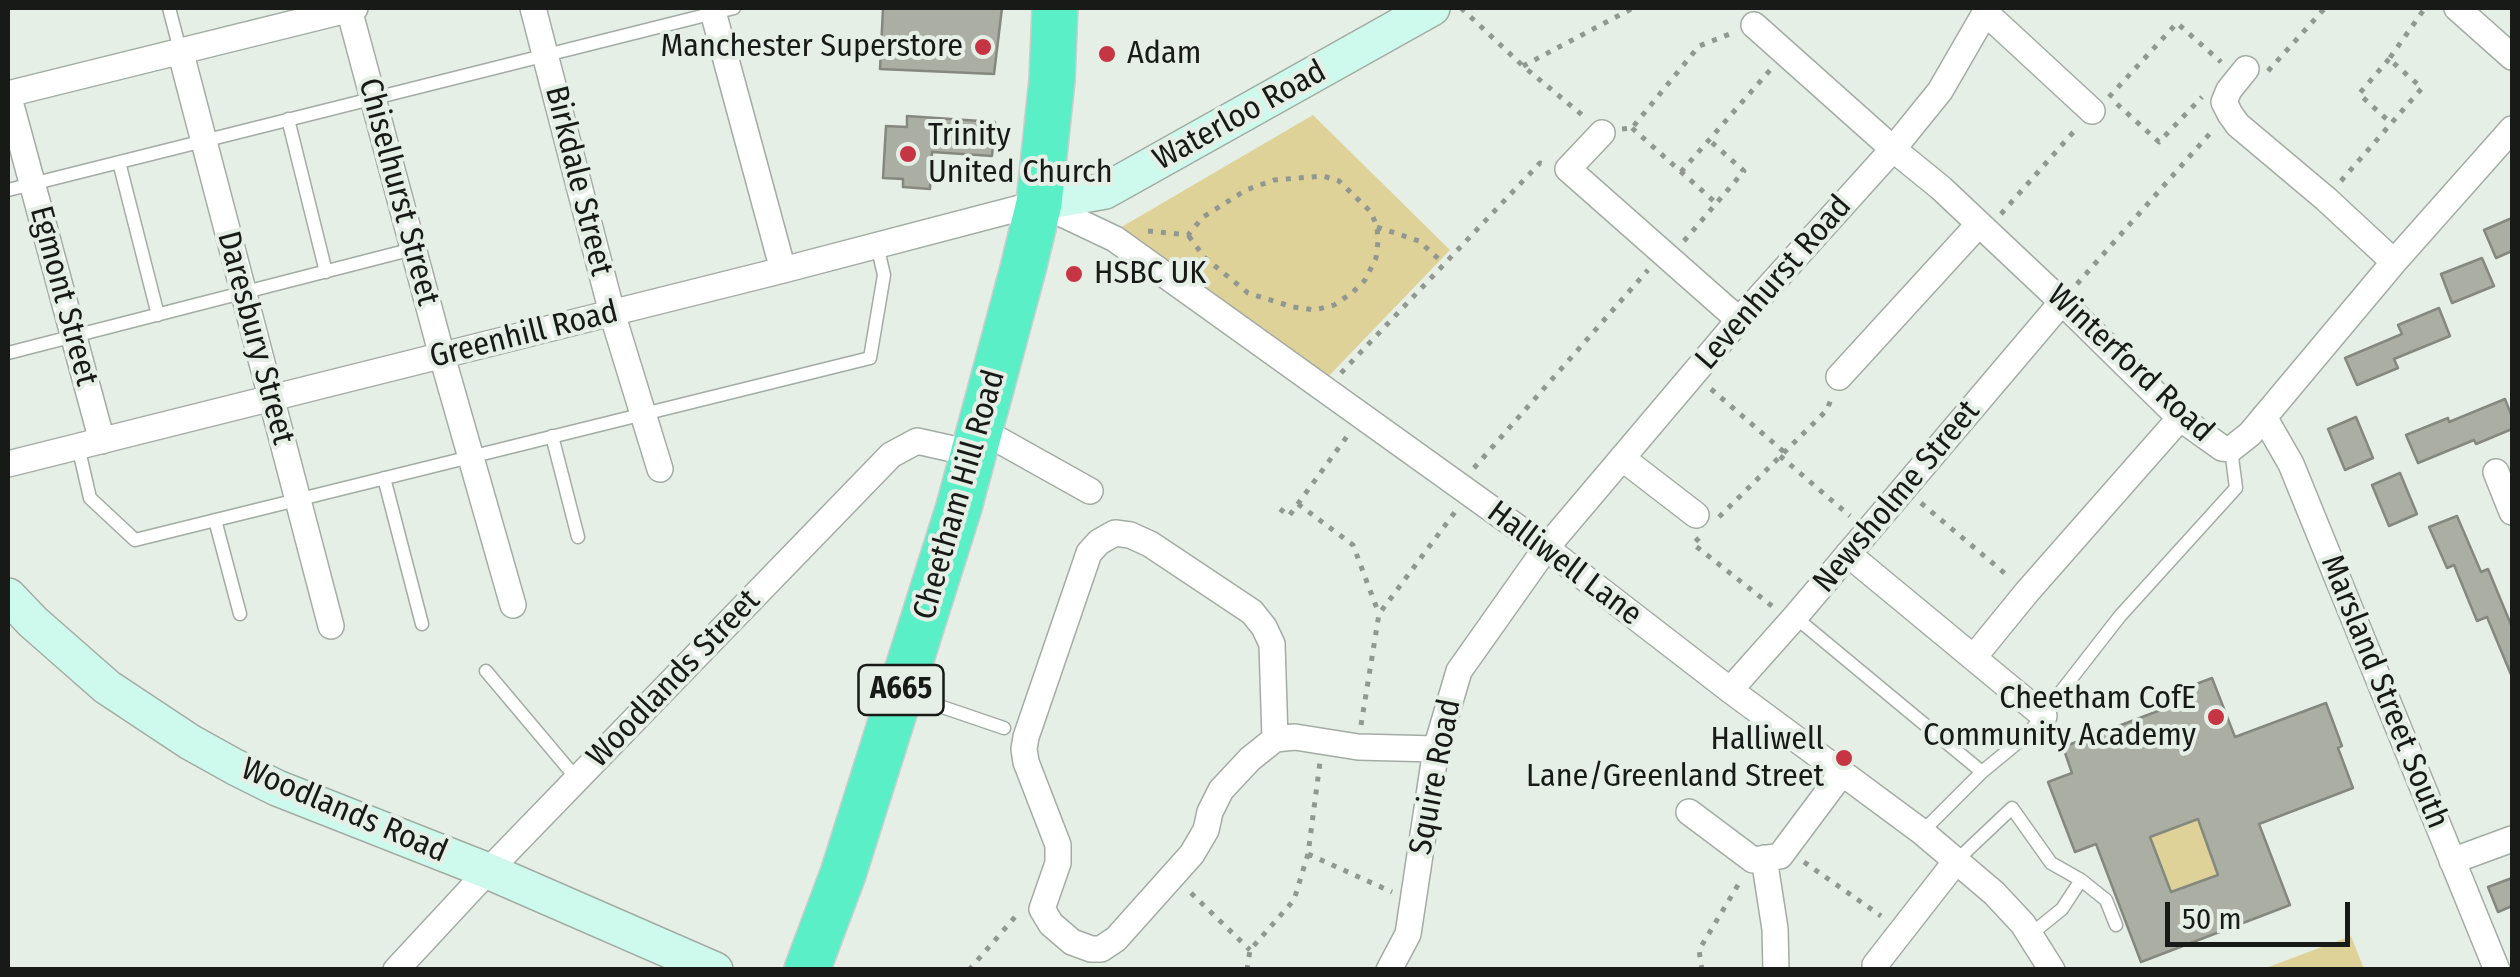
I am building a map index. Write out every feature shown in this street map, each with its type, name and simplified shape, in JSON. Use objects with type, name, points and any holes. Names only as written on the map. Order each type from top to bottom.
[{"type":"highway","name":"Cheetham Hill Road","points":[[808,970],[843,874],[978,442],[1040,203],[1055,8]]},
{"type":"street","points":[[8,94],[352,8]]},
{"type":"street","name":"Chiselhurst Street","points":[[352,8],[413,249],[513,604]]},
{"type":"street","name":"Birkdale Street","points":[[533,8],[612,313],[660,469]]},
{"type":"street","name":"Waterloo Road","points":[[1040,203],[1106,192],[1432,8]]},
{"type":"street","points":[[2457,8],[2512,57]]},
{"type":"street","points":[[720,9],[783,270]]},
{"type":"street","points":[[1987,10],[2100,104]]},
{"type":"street","name":"Levenhurst Road","points":[[1546,548],[1739,320],[1893,149],[1940,91],[1987,10]]},
{"type":"street","name":"Winterford Road","points":[[1754,24],[1941,188],[2180,418],[2212,443],[2231,448],[2250,434],[2512,128]]},
{"type":"street","name":"Daresbury Street","points":[[180,50],[331,626]]},
{"type":"street","points":[[2246,69],[2229,90],[2227,108],[2238,125],[2394,262]]},
{"type":"street","name":"Egmont Street","points":[[8,94],[20,187],[74,336],[90,443]]},
{"type":"street","points":[[1602,133],[1568,169],[1739,320]]},
{"type":"street","name":"Halliwell Lane","points":[[1040,203],[1115,239],[1546,548],[1957,860],[1994,893],[2042,952]]},
{"type":"street","name":"Greenhill Road","points":[[8,464],[1040,203]]},
{"type":"street","points":[[1839,377],[1979,224]]},
{"type":"street","name":"Newsholme Street","points":[[1730,690],[2062,302]]},
{"type":"street","name":"Marsland Street South","points":[[2264,417],[2291,464],[2498,970]]},
{"type":"street","points":[[1974,656],[2180,418]]},
{"type":"street","name":"Woodlands Street","points":[[396,970],[891,454],[917,441],[978,442],[1090,491]]},
{"type":"street","points":[[1622,458],[1704,520]]},
{"type":"street","points":[[2496,472],[2512,512]]},
{"type":"street","points":[[1276,739],[1272,644],[1252,612],[1150,544],[1115,533],[1099,542],[1089,553],[1024,749],[1058,845],[1058,863],[1042,908],[1051,924],[1072,942],[1091,949],[1101,949],[1116,939],[1192,854],[1221,790],[1250,759],[1276,739],[1295,738],[1358,748],[1436,749]]},
{"type":"street","name":"Squire Road","points":[[1389,970],[1408,934],[1436,749],[1459,671],[1546,548]]},
{"type":"street","points":[[1848,554],[2044,716]]},
{"type":"street","name":"Woodlands Road","points":[[8,596],[76,662],[190,742],[277,788],[488,871],[715,970]]},
{"type":"street","points":[[1776,970],[1767,856],[1842,774]]},
{"type":"street","points":[[1689,812],[1767,856]]},
{"type":"street","points":[[2452,861],[2512,839]]},
{"type":"street","points":[[1875,965],[1957,860]]},
{"type":"street","points":[[2022,970],[2042,952]]},
{"type":"lane","points":[[168,8],[180,50]]},
{"type":"lane","points":[[20,187],[720,9]]},
{"type":"lane","points":[[288,120],[326,272]]},
{"type":"lane","points":[[119,162],[158,315]]},
{"type":"lane","points":[[90,443],[90,498],[135,540],[870,358],[884,276],[877,245]]},
{"type":"lane","points":[[8,353],[413,249]]},
{"type":"lane","points":[[552,436],[578,536]]},
{"type":"lane","points":[[1922,832],[1982,772],[2028,734],[2120,616],[2236,488],[2231,448]]},
{"type":"lane","points":[[384,478],[422,624]]},
{"type":"lane","points":[[215,520],[240,614]]},
{"type":"lane","points":[[1793,619],[1982,772]]},
{"type":"lane","points":[[486,671],[578,779]]},
{"type":"lane","points":[[900,692],[1004,728]]},
{"type":"lane","points":[[1957,860],[2012,808],[2051,862],[2106,900],[2116,925]]},
{"type":"lane","points":[[2042,952],[2081,880]]},
{"type":"path","points":[[1461,8],[1602,133],[1632,128],[1700,46],[1754,24]]},
{"type":"path","points":[[1523,66],[1633,8]]},
{"type":"path","points":[[2246,69],[2268,72],[2325,8]]},
{"type":"path","points":[[2392,124],[2359,94],[2426,8]]},
{"type":"path","points":[[1680,172],[1785,53]]},
{"type":"path","points":[[2326,199],[2422,88],[2389,59]]},
{"type":"path","points":[[2062,302],[2208,135],[2227,108],[2200,97],[2159,142],[2100,104]]},
{"type":"path","points":[[1632,128],[1716,204]]},
{"type":"path","points":[[1358,748],[1379,614],[1464,489],[1666,255],[1744,172],[1708,139]]},
{"type":"path","points":[[1325,390],[1540,163],[1568,169]]},
{"type":"path","points":[[1115,239],[1123,229],[1188,235],[1204,257],[1248,293],[1315,310],[1334,305],[1364,280],[1376,258],[1378,227],[1371,212],[1339,181],[1308,175],[1274,180],[1246,190],[1203,217],[1188,235]]},
{"type":"path","points":[[1378,227],[1420,241],[1444,264]]},
{"type":"path","points":[[1694,374],[1867,531]]},
{"type":"path","points":[[1793,619],[1693,544],[1704,520],[1827,410],[1839,377]]},
{"type":"path","points":[[1280,509],[1290,516],[1361,416]]},
{"type":"path","points":[[1904,488],[2026,592]]},
{"type":"path","points":[[1298,504],[1353,545],[1379,614]]},
{"type":"path","points":[[1247,970],[1250,950],[1294,900],[1308,854],[1322,742]]},
{"type":"path","points":[[1308,854],[1413,902]]},
{"type":"path","points":[[1702,970],[1699,950],[1767,856],[1902,931]]},
{"type":"path","points":[[1173,876],[1250,950]]},
{"type":"path","points":[[969,970],[1015,917],[1042,908]]},
{"type":"shaded area","points":[[1313,115],[1450,250],[1325,380],[1118,229]]},
{"type":"shaded area","points":[[2198,819],[2219,875],[2171,892],[2150,837]]},
{"type":"shaded area","points":[[2351,936],[2364,969],[2263,969]]},
{"type":"building","points":[[883,8],[1002,8],[994,74],[880,69]]},
{"type":"building","name":"Trinity United Church","points":[[907,116],[995,122],[992,156],[932,152],[930,189],[903,187],[903,179],[883,178],[886,126],[907,127]]},
{"type":"building","points":[[2512,218],[2512,251],[2496,258],[2484,230]]},
{"type":"building","points":[[2482,258],[2494,286],[2452,303],[2441,274]]},
{"type":"building","points":[[2439,308],[2450,336],[2394,359],[2398,368],[2357,385],[2345,358],[2402,334],[2398,325]]},
{"type":"building","points":[[2505,399],[2512,429],[2418,463],[2406,435]]},
{"type":"building","points":[[2356,417],[2373,458],[2345,470],[2328,429]]},
{"type":"building","points":[[2400,473],[2417,514],[2389,526],[2372,485]]},
{"type":"building","points":[[2457,516],[2481,572],[2488,569],[2512,627],[2512,677],[2487,617],[2477,621],[2454,565],[2447,568],[2429,527]]},
{"type":"building","points":[[2212,678],[2235,737],[2326,703],[2353,788],[2259,824],[2290,905],[2141,962],[2096,844],[2075,852],[2048,782],[2072,773],[2063,747],[2187,700],[2183,689]],"holes":[[[2198,819],[2218,875],[2171,892],[2150,837]]]},
{"type":"building","points":[[2512,878],[2512,906],[2498,912],[2488,887]]},
{"type":"place","name":"Manchester Superstore","points":[[983,47]]},
{"type":"place","name":"Adam","points":[[1107,54]]},
{"type":"place","name":"Trinity United Church","points":[[908,154]]},
{"type":"place","name":"HSBC UK","points":[[1074,274]]},
{"type":"place","name":"Cheetham CofE Community Academy","points":[[2216,717]]},
{"type":"place","name":"Halliwell Lane/Greenland Street","points":[[1844,758]]}]
